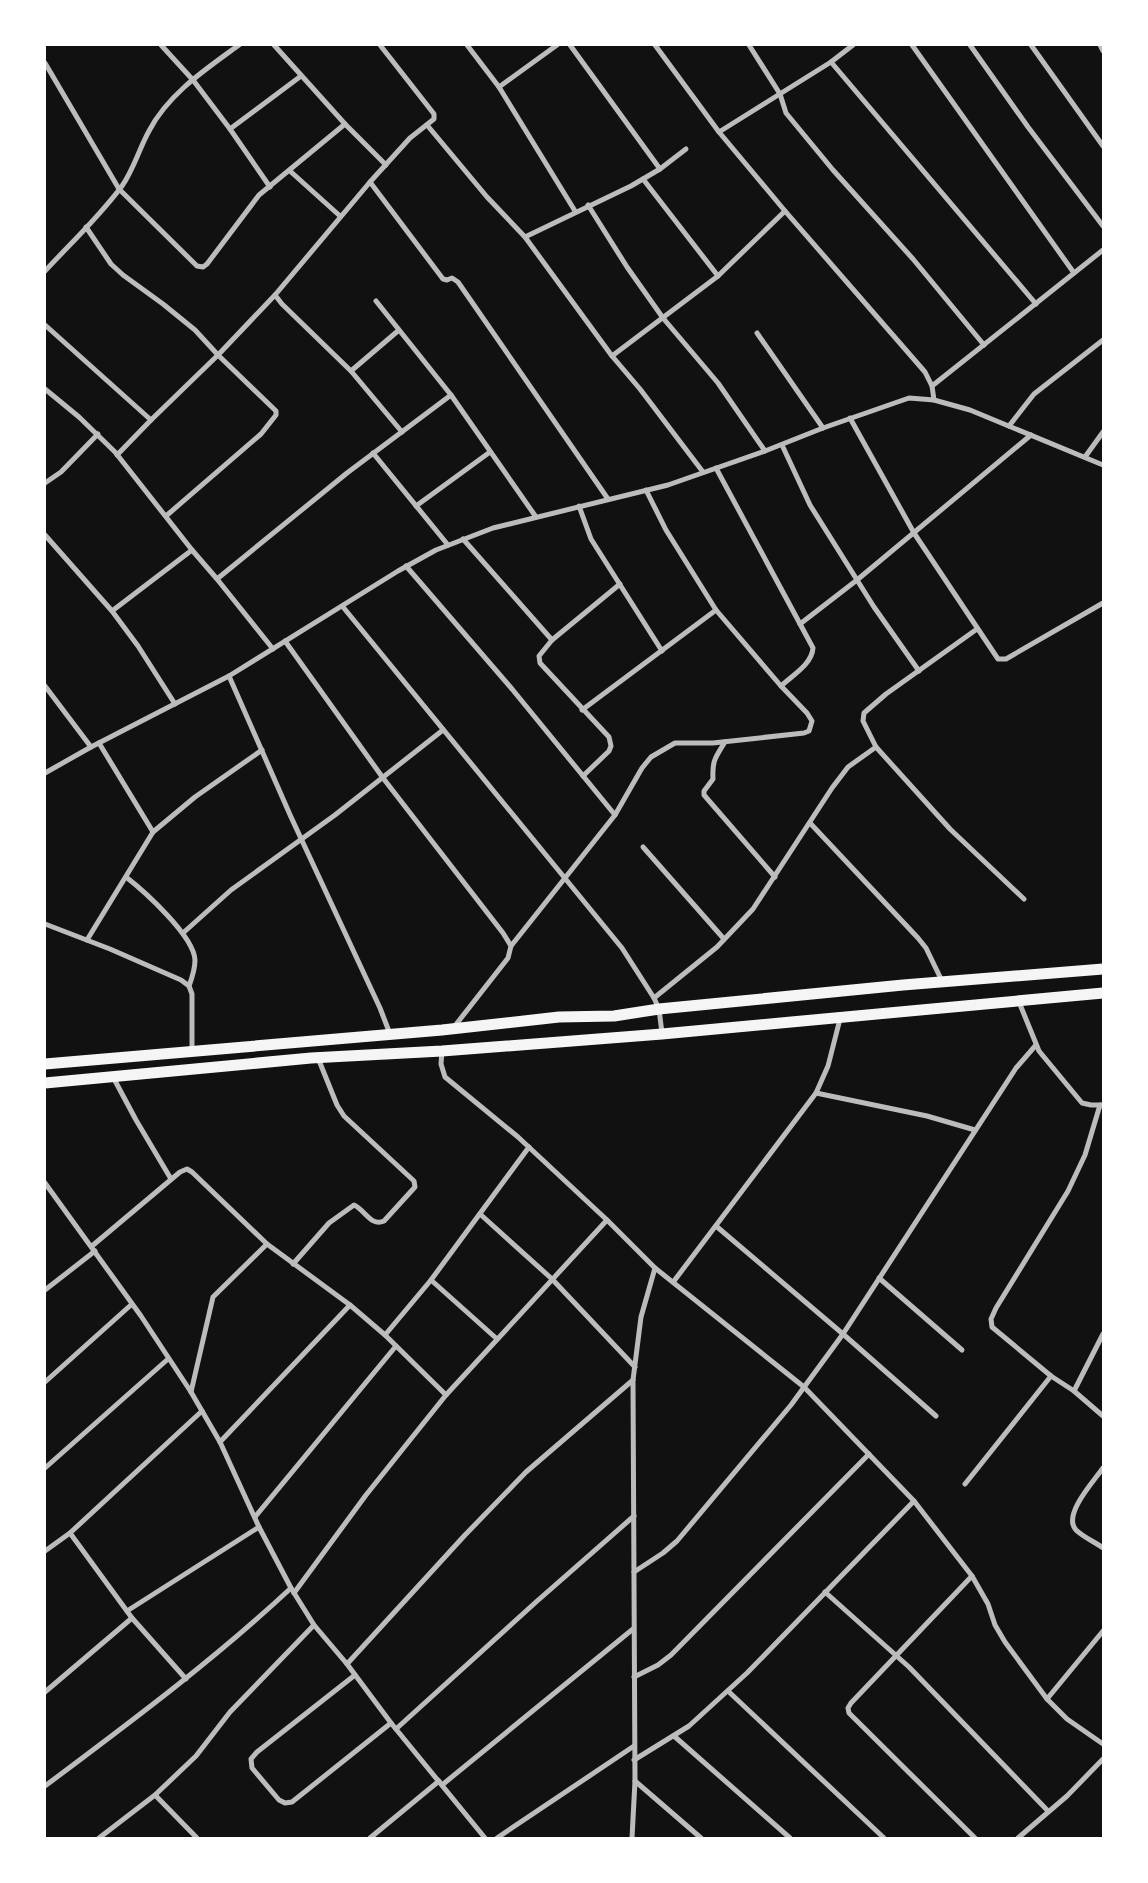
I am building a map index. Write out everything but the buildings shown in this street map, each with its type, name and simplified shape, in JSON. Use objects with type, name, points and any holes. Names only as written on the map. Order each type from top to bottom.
[{"type":"main road","points":[[45,1064],[390,1034],[559,1017],[614,1016],[657,1003],[1103,969]]},
{"type":"main road","points":[[45,1083],[318,1057],[662,1034],[1103,993]]},
{"type":"street","points":[[161,45],[193,80],[270,187]]},
{"type":"street","points":[[45,271],[119,189],[133,167],[149,131],[171,99],[239,45]]},
{"type":"street","points":[[274,45],[345,124],[386,164]]},
{"type":"street","points":[[117,454],[218,355],[275,295],[386,164],[410,138],[434,119],[434,114],[380,45]]},
{"type":"street","points":[[467,45],[499,87],[575,212]]},
{"type":"street","points":[[499,87],[557,45]]},
{"type":"street","points":[[570,45],[660,169]]},
{"type":"street","points":[[655,45],[719,132],[925,372],[932,386],[934,400]]},
{"type":"street","points":[[749,45],[780,94],[786,113],[913,259],[984,345]]},
{"type":"street","points":[[842,45],[846,50]]},
{"type":"street","points":[[719,132],[831,62],[854,45]]},
{"type":"street","points":[[912,45],[1074,273]]},
{"type":"street","points":[[970,45],[1028,127],[1103,226]]},
{"type":"street","points":[[1031,45],[1103,146]]},
{"type":"street","points":[[1100,45],[1103,51]]},
{"type":"street","points":[[831,62],[1036,304]]},
{"type":"street","points":[[45,63],[119,189],[198,266],[207,264],[259,195],[345,124]]},
{"type":"street","points":[[230,129],[301,76]]},
{"type":"street","points":[[427,125],[487,197],[525,237],[612,356],[640,388],[703,472]]},
{"type":"street","points":[[525,237],[643,179],[660,169],[686,149]]},
{"type":"street","points":[[290,171],[340,216]]},
{"type":"street","points":[[643,179],[718,276]]},
{"type":"street","points":[[370,182],[443,279],[452,278],[458,282],[608,499]]},
{"type":"street","points":[[588,205],[627,267],[663,318],[718,383],[766,451]]},
{"type":"street","points":[[612,356],[718,276],[785,211]]},
{"type":"street","points":[[86,227],[111,264],[195,330],[276,411],[276,415],[260,434],[166,516]]},
{"type":"street","points":[[932,386],[1103,250]]},
{"type":"street","points":[[275,295],[351,371],[402,432]]},
{"type":"street","points":[[376,301],[450,395],[536,517]]},
{"type":"street","points":[[45,325],[151,420]]},
{"type":"street","points":[[351,371],[399,330]]},
{"type":"street","points":[[757,333],[823,428]]},
{"type":"street","points":[[1009,426],[1034,394],[1103,340]]},
{"type":"street","points":[[45,389],[98,434],[117,454],[273,649]]},
{"type":"street","points":[[217,579],[373,453],[450,395]]},
{"type":"street","points":[[45,773],[91,747],[229,676],[343,607],[406,566],[436,550],[493,528],[646,490],[716,468],[909,398],[934,400],[970,410],[1103,465]]},
{"type":"street","points":[[850,418],[914,533],[996,656],[1002,660],[1103,603]]},
{"type":"street","points":[[1085,457],[1103,432]]},
{"type":"street","points":[[45,483],[61,472],[98,434]]},
{"type":"street","points":[[800,624],[857,580],[1031,435]]},
{"type":"street","points":[[782,445],[804,494],[857,580],[919,671]]},
{"type":"street","points":[[416,506],[490,452]]},
{"type":"street","points":[[373,453],[448,545]]},
{"type":"street","points":[[716,468],[813,648],[812,655],[781,686]]},
{"type":"street","points":[[453,1028],[508,958],[511,946],[615,815],[642,768],[651,757],[668,745],[725,742],[809,731],[812,721],[807,713],[781,686],[716,610],[666,530],[646,490]]},
{"type":"street","points":[[579,506],[591,539],[662,650]]},
{"type":"street","points":[[45,535],[112,611],[138,646],[175,704]]},
{"type":"street","points":[[463,539],[552,640]]},
{"type":"street","points":[[112,611],[192,550]]},
{"type":"street","points":[[406,566],[512,689],[615,815]]},
{"type":"street","points":[[583,776],[609,751],[611,746],[609,738],[540,663],[539,656],[552,640],[620,584]]},
{"type":"street","points":[[343,607],[622,948],[657,1003],[662,1034]]},
{"type":"street","points":[[582,710],[716,610]]},
{"type":"street","points":[[977,629],[864,713],[862,721],[876,747],[950,829],[1024,899]]},
{"type":"street","points":[[285,642],[383,778],[503,933],[511,946]]},
{"type":"street","points":[[229,676],[301,838],[380,1008],[390,1034]]},
{"type":"street","points":[[45,686],[91,747]]},
{"type":"street","points":[[182,932],[231,890],[335,815],[443,730]]},
{"type":"street","points":[[725,742],[714,760],[712,768],[713,780],[704,791],[704,795],[775,877]]},
{"type":"street","points":[[99,743],[153,832]]},
{"type":"street","points":[[657,1003],[753,909],[824,800],[848,767],[876,747]]},
{"type":"street","points":[[87,940],[153,832],[195,798],[262,750]]},
{"type":"street","points":[[810,823],[918,938],[926,948],[942,982]]},
{"type":"street","points":[[642,847],[724,939]]},
{"type":"street","points":[[126,877],[143,890],[182,932],[193,951],[195,959],[194,973],[189,986]]},
{"type":"street","points":[[45,924],[181,980],[189,986],[192,994],[192,1052]]},
{"type":"street","points":[[1019,1001],[1036,1044],[1043,1056],[1082,1103],[1102,1105],[1085,1155],[1068,1191],[996,1308],[992,1319],[992,1326],[1103,1416]]},
{"type":"street","points":[[674,1282],[816,1094],[828,1066],[841,1018]]},
{"type":"street","points":[[634,1572],[676,1542],[791,1405],[843,1334],[974,1130],[1016,1068],[1036,1044]]},
{"type":"street","points":[[442,1050],[442,1064],[445,1077],[529,1147],[655,1268],[804,1387],[914,1501],[972,1576],[988,1604],[996,1626],[1005,1642],[1047,1699],[1067,1719],[1103,1744]]},
{"type":"street","points":[[293,1264],[329,1223],[354,1205],[375,1223],[380,1223],[415,1187],[414,1182],[344,1116],[318,1057]]},
{"type":"street","points":[[113,1077],[171,1179]]},
{"type":"street","points":[[816,1094],[911,1112],[974,1130]]},
{"type":"street","points":[[385,1335],[431,1280],[529,1147]]},
{"type":"street","points":[[45,1290],[171,1179],[187,1169],[267,1244],[350,1305],[385,1335],[446,1395]]},
{"type":"street","points":[[45,1183],[132,1304],[191,1392],[220,1442],[259,1527],[292,1590],[314,1625],[485,1838]]},
{"type":"street","points":[[480,1214],[552,1279],[635,1367]]},
{"type":"street","points":[[45,1786],[186,1679],[292,1590],[446,1395],[607,1220]]},
{"type":"street","points":[[716,1226],[936,1416]]},
{"type":"street","points":[[191,1392],[213,1297],[267,1244]]},
{"type":"street","points":[[632,1838],[635,1781],[633,1380],[641,1316],[655,1268]]},
{"type":"street","points":[[879,1278],[962,1350]]},
{"type":"street","points":[[431,1280],[496,1339]]},
{"type":"street","points":[[45,1382],[132,1304]]},
{"type":"street","points":[[220,1442],[350,1305]]},
{"type":"street","points":[[1074,1391],[1103,1334]]},
{"type":"street","points":[[255,1517],[396,1346]]},
{"type":"street","points":[[45,1468],[168,1359]]},
{"type":"street","points":[[965,1484],[1052,1376]]},
{"type":"street","points":[[347,1664],[465,1535],[526,1472],[633,1380]]},
{"type":"street","points":[[45,1551],[70,1533],[202,1411]]},
{"type":"street","points":[[634,1677],[658,1666],[671,1655],[869,1454]]},
{"type":"street","points":[[1103,1468],[1074,1509],[1072,1521],[1076,1530],[1103,1548]]},
{"type":"street","points":[[634,1760],[689,1726],[728,1691],[914,1501]]},
{"type":"street","points":[[396,1729],[634,1516]]},
{"type":"street","points":[[127,1611],[259,1527]]},
{"type":"street","points":[[70,1533],[132,1618],[186,1679]]},
{"type":"street","points":[[972,1576],[848,1708],[849,1713],[976,1838]]},
{"type":"street","points":[[825,1592],[896,1656],[1048,1811]]},
{"type":"street","points":[[45,1692],[132,1618]]},
{"type":"street","points":[[99,1838],[155,1795],[196,1756],[230,1712],[314,1625]]},
{"type":"street","points":[[370,1838],[633,1630]]},
{"type":"street","points":[[1047,1699],[1103,1631]]},
{"type":"street","points":[[355,1676],[257,1752],[251,1759],[252,1768],[279,1800],[285,1803],[292,1802],[391,1723]]},
{"type":"street","points":[[728,1691],[884,1838]]},
{"type":"street","points":[[674,1736],[790,1838]]},
{"type":"street","points":[[498,1838],[634,1746]]},
{"type":"street","points":[[1018,1838],[1066,1796],[1103,1758]]},
{"type":"street","points":[[635,1781],[701,1838]]},
{"type":"street","points":[[155,1795],[197,1838]]}]
